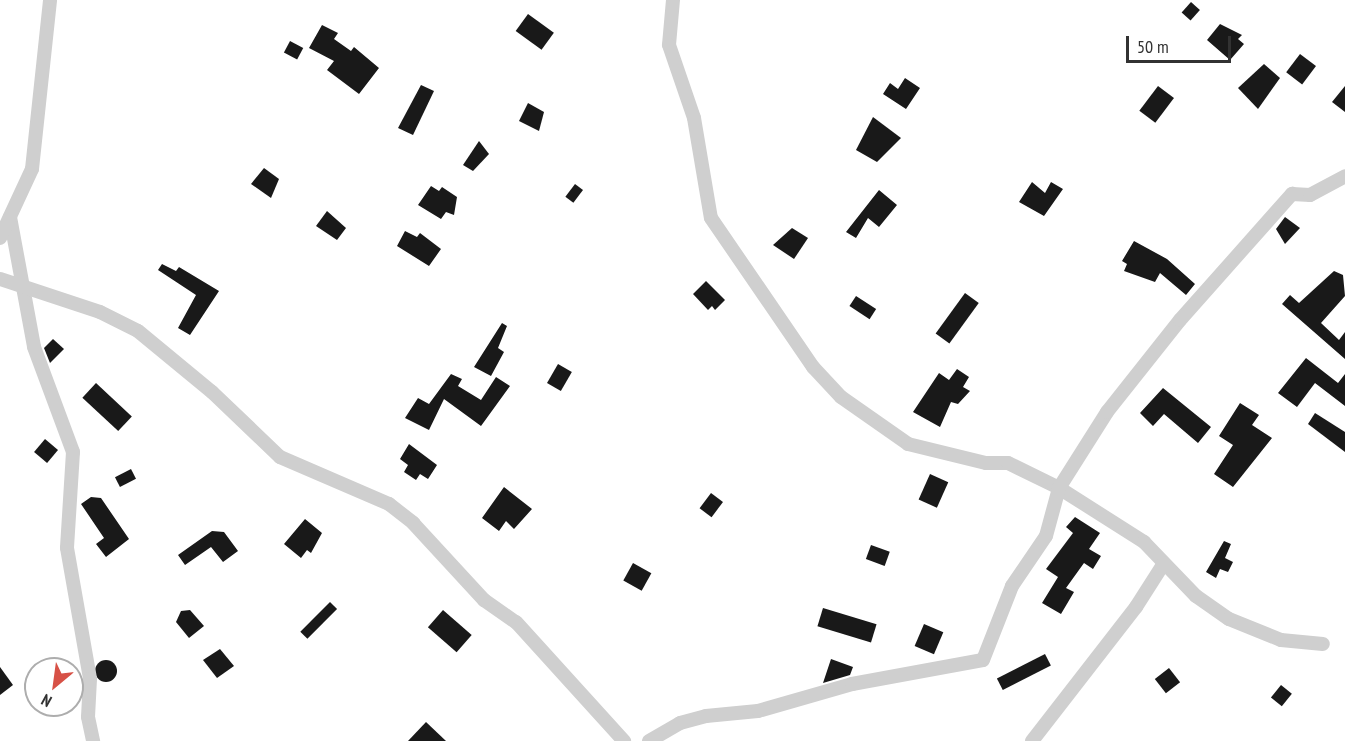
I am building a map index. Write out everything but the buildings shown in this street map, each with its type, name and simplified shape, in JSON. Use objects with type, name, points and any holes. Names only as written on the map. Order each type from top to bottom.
[{"type":"street","points":[[0,238],[32,170],[50,0]]},
{"type":"street","points":[[674,0],[669,45],[694,118],[711,218],[813,368],[841,397],[908,444],[986,463],[1008,463],[1059,488],[1144,542],[1196,596],[1229,619],[1281,640],[1323,644]]},
{"type":"street","points":[[650,741],[680,723],[706,716],[758,711],[852,684],[982,660],[1012,586],[1046,536],[1059,488],[1107,412],[1292,194],[1310,195],[1345,176]]},
{"type":"street","points":[[9,217],[19,285],[34,347],[72,452],[68,548],[90,679],[88,717],[93,741]]},
{"type":"street","points":[[0,279],[100,312],[138,331],[212,392],[280,457],[389,504],[484,600],[516,622],[624,741]]},
{"type":"street","points":[[1032,741],[1136,607],[1164,563]]}]
